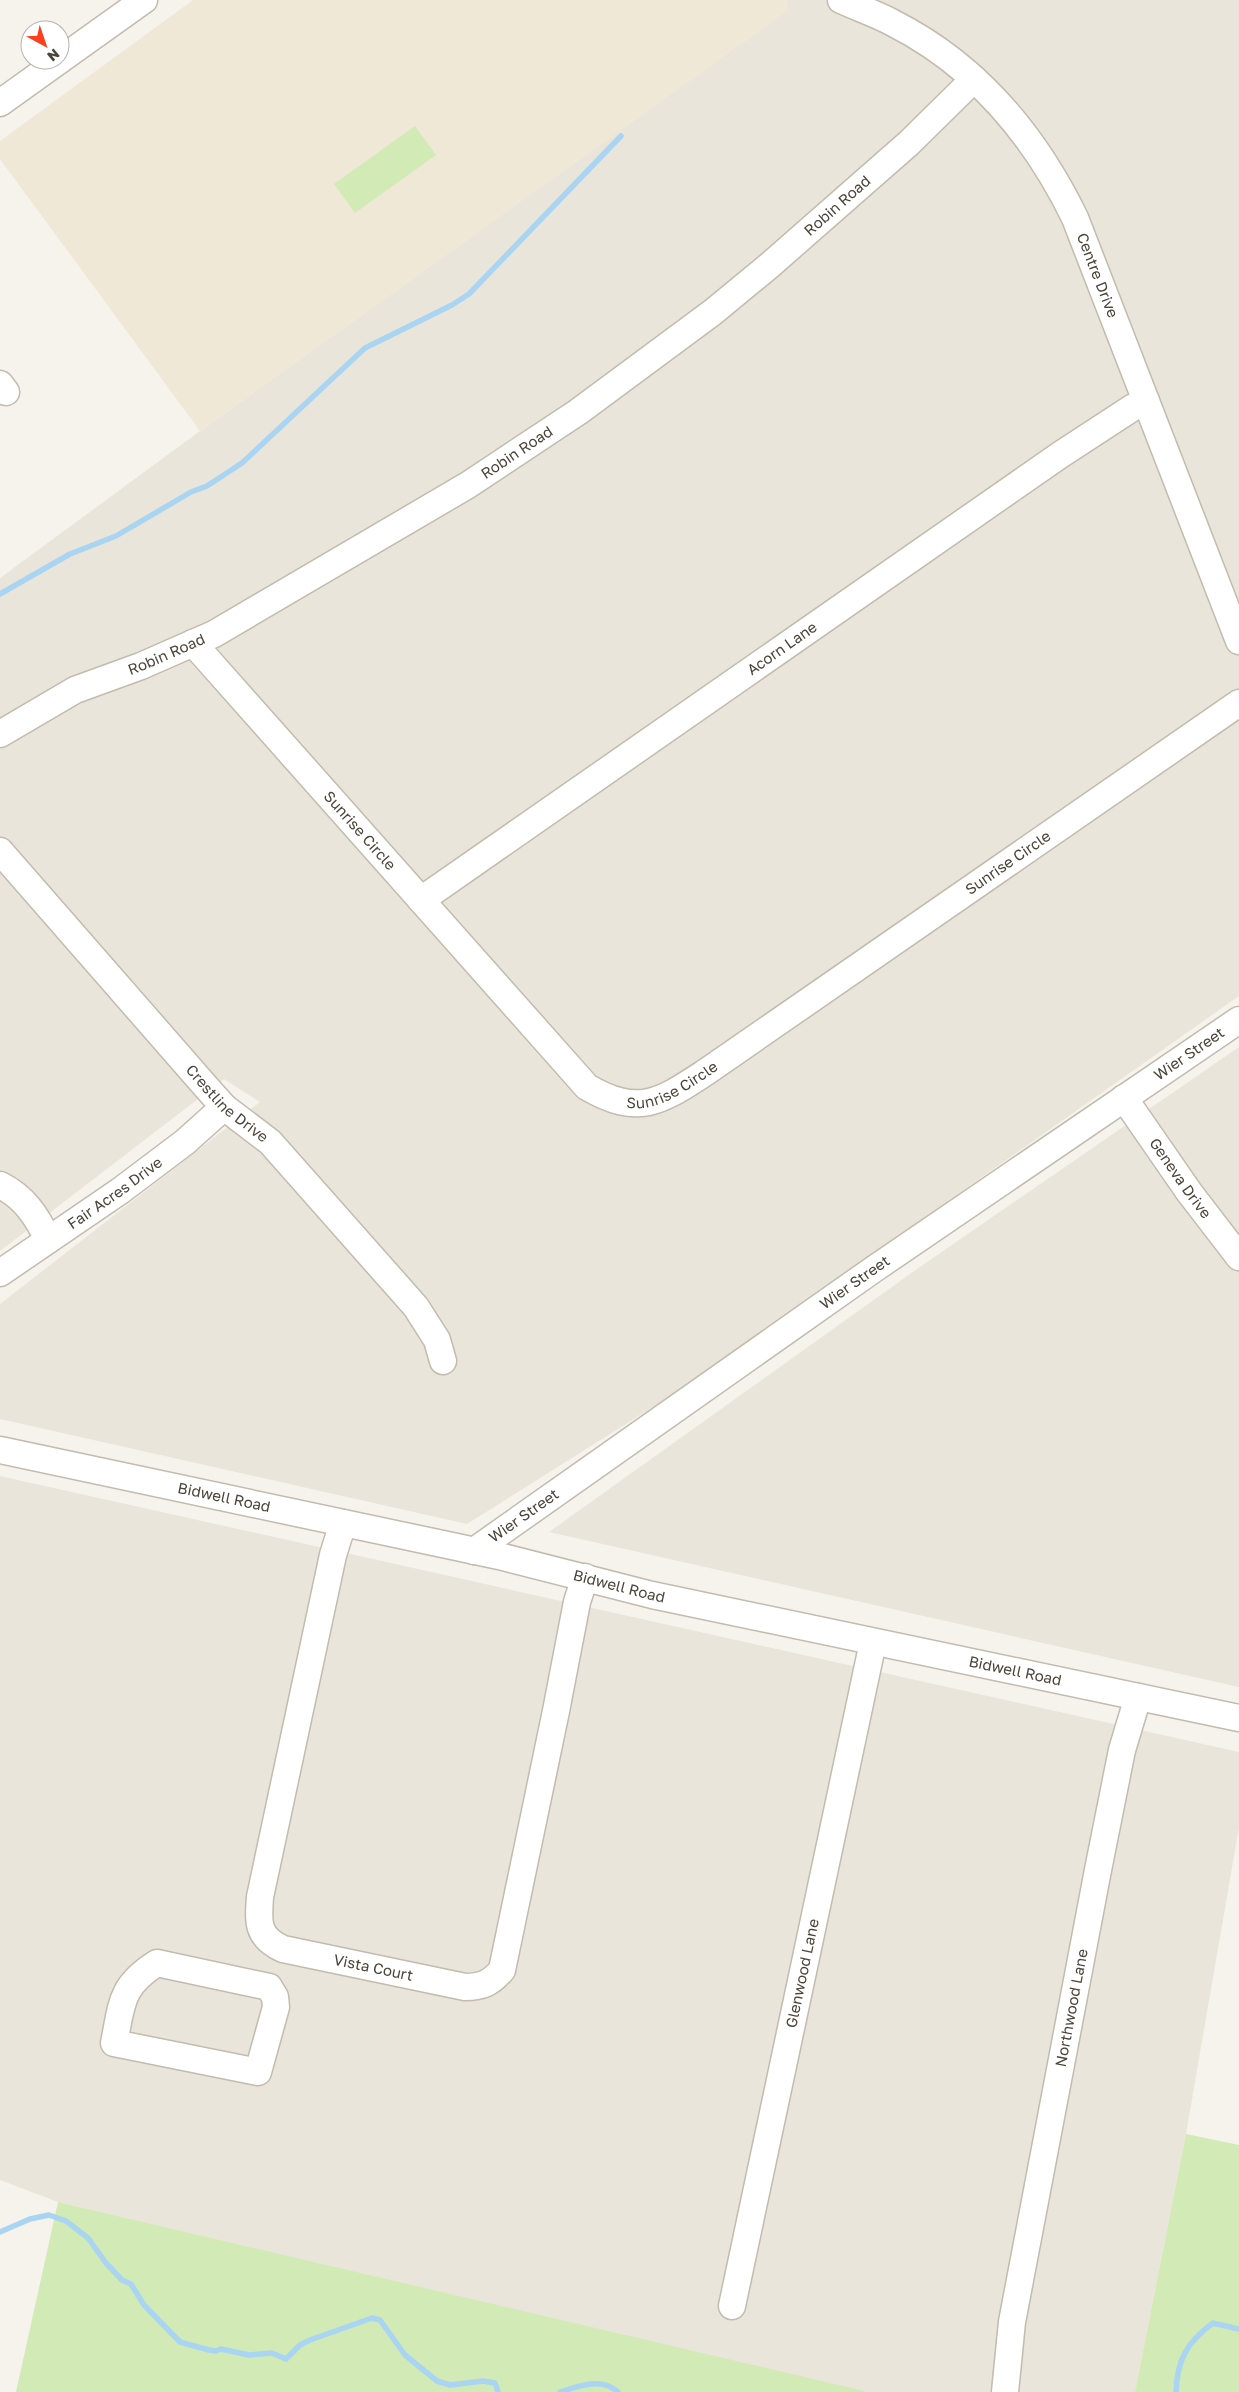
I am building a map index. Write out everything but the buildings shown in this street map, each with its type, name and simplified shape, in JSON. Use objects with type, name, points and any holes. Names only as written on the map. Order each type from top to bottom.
[{"type":"street","points":[[70,53],[144,0]]},
{"type":"street","name":"Centre Drive","points":[[841,0],[893,23],[925,42],[974,79],[1004,108],[1032,143],[1057,180],[1075,218],[1239,640]]},
{"type":"street","points":[[0,102],[46,70]]},
{"type":"street","name":"Robin Road","points":[[0,734],[75,690],[141,666],[214,634],[370,544],[468,484],[578,412],[713,312],[770,265],[909,143],[974,79]]},
{"type":"street","name":"Acorn Lane","points":[[421,900],[1060,455],[1132,408],[1146,401]]},
{"type":"street","name":"Sunrise Circle","points":[[193,643],[588,1086],[608,1099],[638,1104],[670,1096],[706,1072],[1239,703]]},
{"type":"street","name":"Crestline Drive","points":[[0,851],[224,1107],[270,1142],[416,1307],[437,1340],[442,1361]]},
{"type":"street","name":"Wier Street","points":[[474,1551],[874,1269],[1239,1020]]},
{"type":"street","name":"Geneva Drive","points":[[1124,1098],[1189,1192],[1239,1256]]},
{"type":"street","name":"Fair Acres Drive","points":[[0,1273],[185,1142],[224,1107]]},
{"type":"street","points":[[0,1185],[13,1192],[29,1206],[48,1240]]},
{"type":"street","name":"Bidwell Road","points":[[3,1458],[343,1522],[585,1577],[652,1595],[1239,1718]]},
{"type":"street","name":"Vista Court","points":[[343,1522],[333,1555],[260,1897],[258,1920],[263,1935],[272,1944],[283,1949],[465,1987],[479,1987],[493,1981],[502,1970],[577,1602],[585,1577]]},
{"type":"street","name":"Glenwood Lane","points":[[732,2306],[873,1642]]},
{"type":"street","name":"Northwood Lane","points":[[1005,2392],[1012,2322],[1098,1870],[1122,1750],[1138,1697]]},
{"type":"street","points":[[269,1986],[157,1963],[142,1972],[123,1995],[114,2043],[258,2072],[276,2007],[275,1997],[269,1986],[283,1949]]},
{"type":"shaded area","points":[[193,0],[786,0],[789,10],[200,431],[0,159],[0,141]]},
{"type":"shaded area","points":[[786,0],[1239,0],[1239,996],[683,1388],[467,1524],[0,1419],[0,1304],[260,1102],[224,1079],[0,1251],[0,578],[200,431],[788,10]]},
{"type":"shaded area","points":[[1239,1047],[1239,1687],[549,1532],[917,1269]]},
{"type":"shaded area","points":[[0,1476],[1239,1752],[1239,1827],[1186,2134],[1135,2392],[864,2392],[58,2202],[0,2180]]},
{"type":"green space","points":[[415,126],[436,155],[355,213],[334,184]]},
{"type":"green space","points":[[1186,2134],[1239,2145],[1239,2392],[1135,2392]]},
{"type":"green space","points":[[58,2202],[864,2391],[864,2392],[16,2392]]},
{"type":"waterway","points":[[0,594],[70,554],[116,536],[191,492],[207,486],[242,463],[365,348],[452,305],[469,294],[621,136]]},
{"type":"waterway","points":[[0,2232],[30,2219],[49,2215],[66,2221],[88,2238],[106,2263],[122,2280],[131,2284],[144,2305],[180,2342],[209,2350],[216,2351],[221,2349],[249,2355],[272,2353],[286,2359],[300,2345],[310,2340],[372,2318],[380,2320],[405,2355],[437,2381],[450,2385],[483,2381],[495,2383],[498,2392]]},
{"type":"waterway","points":[[1176,2392],[1181,2361],[1196,2337],[1213,2323],[1239,2329]]},
{"type":"waterway","points":[[560,2392],[590,2384],[605,2385],[618,2392]]}]
